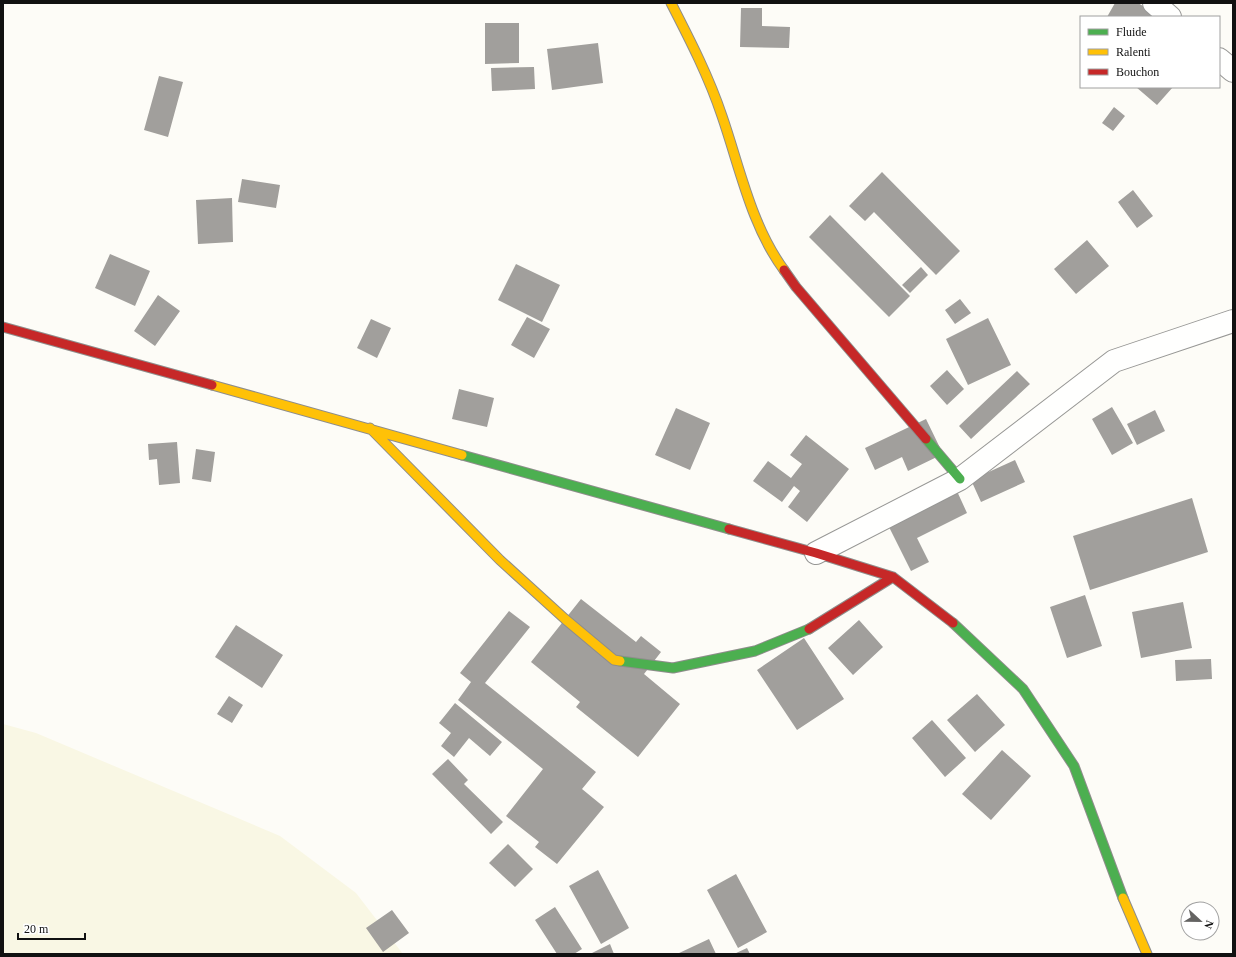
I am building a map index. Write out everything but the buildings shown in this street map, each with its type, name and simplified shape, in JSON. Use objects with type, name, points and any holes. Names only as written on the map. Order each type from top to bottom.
[{"type":"street","points":[[671,3],[707,75],[725,123],[756,220],[776,259],[796,287],[960,479]]},
{"type":"street","points":[[1154,3],[1169,16]]},
{"type":"street","points":[[1220,60],[1233,71]]},
{"type":"street","points":[[816,553],[960,479],[1114,361],[1233,321]]},
{"type":"street","points":[[3,326],[816,553],[893,577],[947,617],[1023,689],[1074,766],[1115,878],[1147,954]]},
{"type":"street","points":[[369,428],[500,560],[565,619],[614,660],[673,668],[755,651],[807,630],[893,577]]},
{"type":"shaded area","points":[[3,724],[36,733],[280,836],[356,893],[403,954],[3,954]]},
{"type":"traffic: fast","points":[[926,439],[960,479]]},
{"type":"traffic: fast","points":[[462,455],[729,529]]},
{"type":"traffic: fast","points":[[953,623],[1023,689],[1074,766],[1123,898]]},
{"type":"traffic: fast","points":[[620,661],[673,668],[755,651],[809,629]]},
{"type":"traffic: slow","points":[[671,3],[711,87],[722,116],[747,196],[763,234],[784,270]]},
{"type":"traffic: slow","points":[[212,385],[462,455]]},
{"type":"traffic: slow","points":[[370,428],[500,560],[565,619],[614,660],[620,661]]},
{"type":"traffic: slow","points":[[1123,898],[1147,954]]},
{"type":"traffic: jam","points":[[784,270],[796,287],[926,439]]},
{"type":"traffic: jam","points":[[3,327],[212,385]]},
{"type":"traffic: jam","points":[[729,529],[816,553],[893,577],[953,623]]},
{"type":"traffic: jam","points":[[809,629],[893,577]]}]
